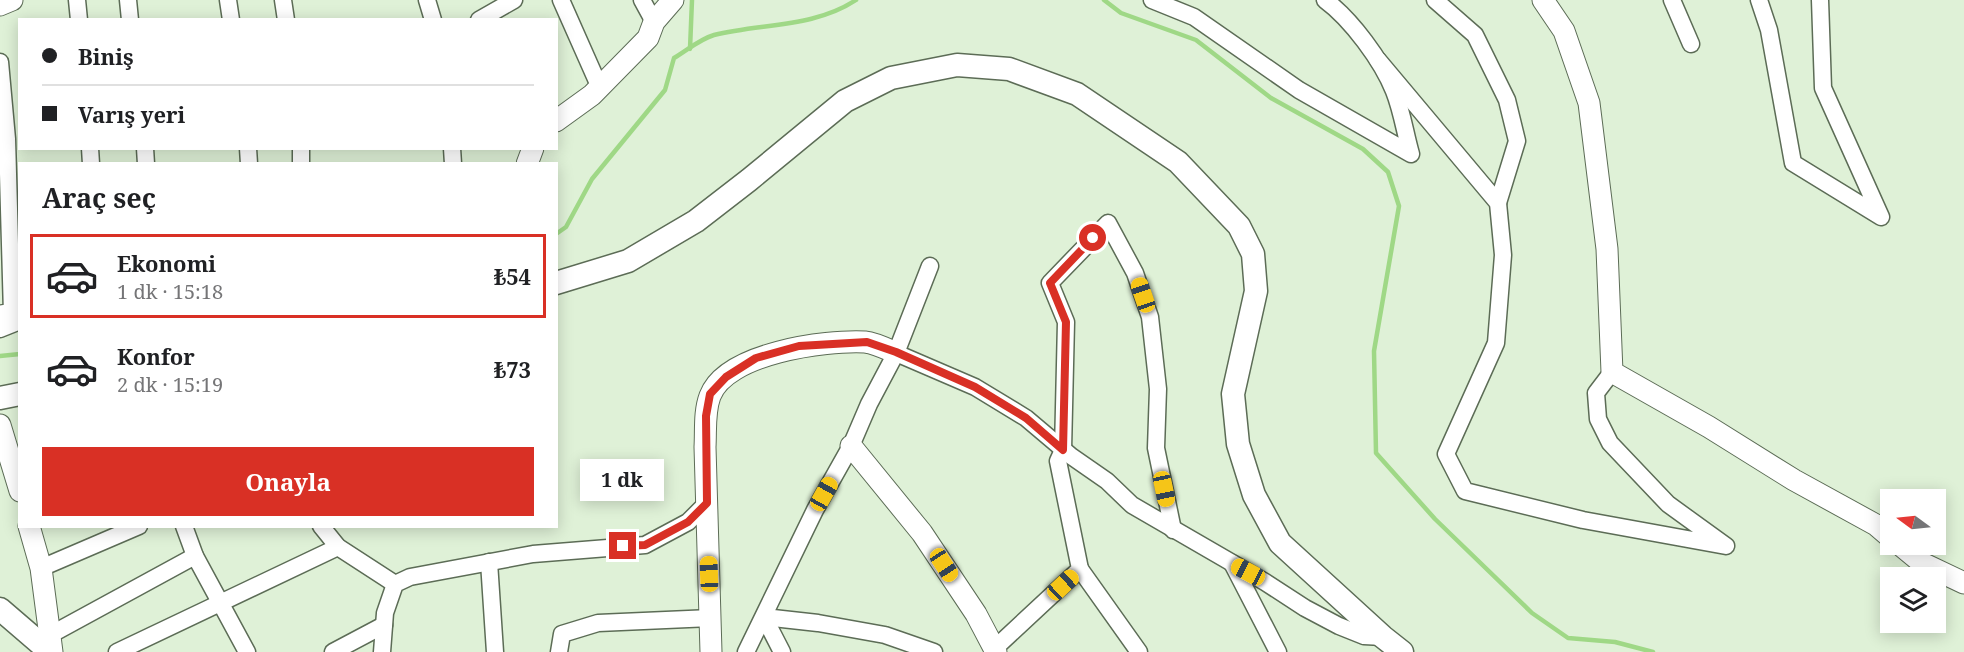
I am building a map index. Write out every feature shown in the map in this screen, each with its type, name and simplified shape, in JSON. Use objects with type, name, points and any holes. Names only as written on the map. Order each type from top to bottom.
[{"type":"main road","points":[[558,282],[627,261],[696,221],[845,101],[891,78],[957,65],[1008,69],[1077,94],[1178,162],[1239,226],[1253,255],[1256,291],[1233,394],[1238,444],[1254,495],[1280,543],[1402,652]]},
{"type":"main road","points":[[0,398],[18,394]]},
{"type":"main road","points":[[0,609],[51,646]]},
{"type":"street","points":[[0,5],[12,0]]},
{"type":"street","points":[[77,0],[79,18]]},
{"type":"street","points":[[128,0],[130,18]]},
{"type":"street","points":[[228,0],[231,18]]},
{"type":"street","points":[[283,0],[286,18]]},
{"type":"street","points":[[427,0],[432,18]]},
{"type":"street","points":[[483,18],[514,0]]},
{"type":"street","points":[[561,0],[600,88]]},
{"type":"street","points":[[642,0],[654,22]]},
{"type":"street","points":[[558,120],[600,88],[648,38],[654,22],[673,0]]},
{"type":"street","points":[[1152,0],[1194,17],[1299,90],[1411,154],[1394,91],[1378,60]]},
{"type":"street","points":[[1325,0],[1336,8],[1498,203]]},
{"type":"street","points":[[1435,0],[1475,35],[1508,100],[1517,141],[1498,203],[1503,255],[1496,343],[1446,454],[1465,491],[1583,520],[1726,546],[1668,504],[1610,443],[1598,419],[1596,393],[1612,372],[1607,249],[1589,103],[1564,32],[1543,0]]},
{"type":"street","points":[[1672,0],[1691,44]]},
{"type":"street","points":[[1759,0],[1769,30],[1792,163],[1881,217],[1823,88],[1820,0]]},
{"type":"street","points":[[0,62],[9,140],[10,319]]},
{"type":"street","points":[[1139,652],[1080,569],[1058,461],[1063,450],[1066,322],[1050,283],[1108,223],[1136,273],[1150,317],[1158,389],[1155,448],[1173,530]]},
{"type":"street","points":[[746,652],[896,352],[930,266]]},
{"type":"street","points":[[711,652],[706,416],[710,394],[726,377],[756,358],[799,346],[867,342],[896,352],[975,387],[1026,418],[1063,450],[1107,481],[1132,505],[1339,626],[1364,636],[1383,637]]},
{"type":"street","points":[[1612,372],[1880,529]]},
{"type":"street","points":[[0,425],[18,480]]},
{"type":"street","points":[[851,446],[922,532],[976,614],[995,651],[1080,569]]},
{"type":"street","points":[[382,652],[385,613],[395,584],[410,577],[533,554],[645,545],[688,522],[707,503]]},
{"type":"street","points":[[31,528],[41,568],[51,646],[195,556]]},
{"type":"street","points":[[41,568],[135,528]]},
{"type":"street","points":[[185,528],[195,556],[247,652]]},
{"type":"street","points":[[323,528],[338,547],[395,584]]},
{"type":"street","points":[[117,652],[338,547]]},
{"type":"street","points":[[1912,555],[1922,563],[1964,583]]},
{"type":"street","points":[[489,562],[495,652]]},
{"type":"street","points":[[1232,563],[1278,652]]},
{"type":"street","points":[[764,617],[782,652]]},
{"type":"street","points":[[764,617],[818,623],[885,636],[934,652]]},
{"type":"street","points":[[559,652],[562,634],[597,622],[711,618]]},
{"type":"street","points":[[333,652],[384,625]]},
{"type":"waterway","points":[[690,49],[692,0]]},
{"type":"waterway","points":[[558,233],[566,227],[592,179],[665,90],[674,58],[698,42],[714,35],[823,16],[856,0]]},
{"type":"waterway","points":[[1104,0],[1121,13],[1196,40],[1271,98],[1363,149],[1388,172],[1399,206],[1374,351],[1376,453],[1435,519],[1532,613],[1568,638],[1615,642],[1653,652]]},
{"type":"waterway","points":[[0,356],[18,354]]},
{"type":"route","points":[[623,546],[645,545],[688,522],[707,503],[705,447],[706,416],[710,394],[726,377],[756,358],[799,346],[867,342],[896,352],[975,387],[1026,418],[1063,450],[1066,322],[1050,283],[1093,238]]}]
